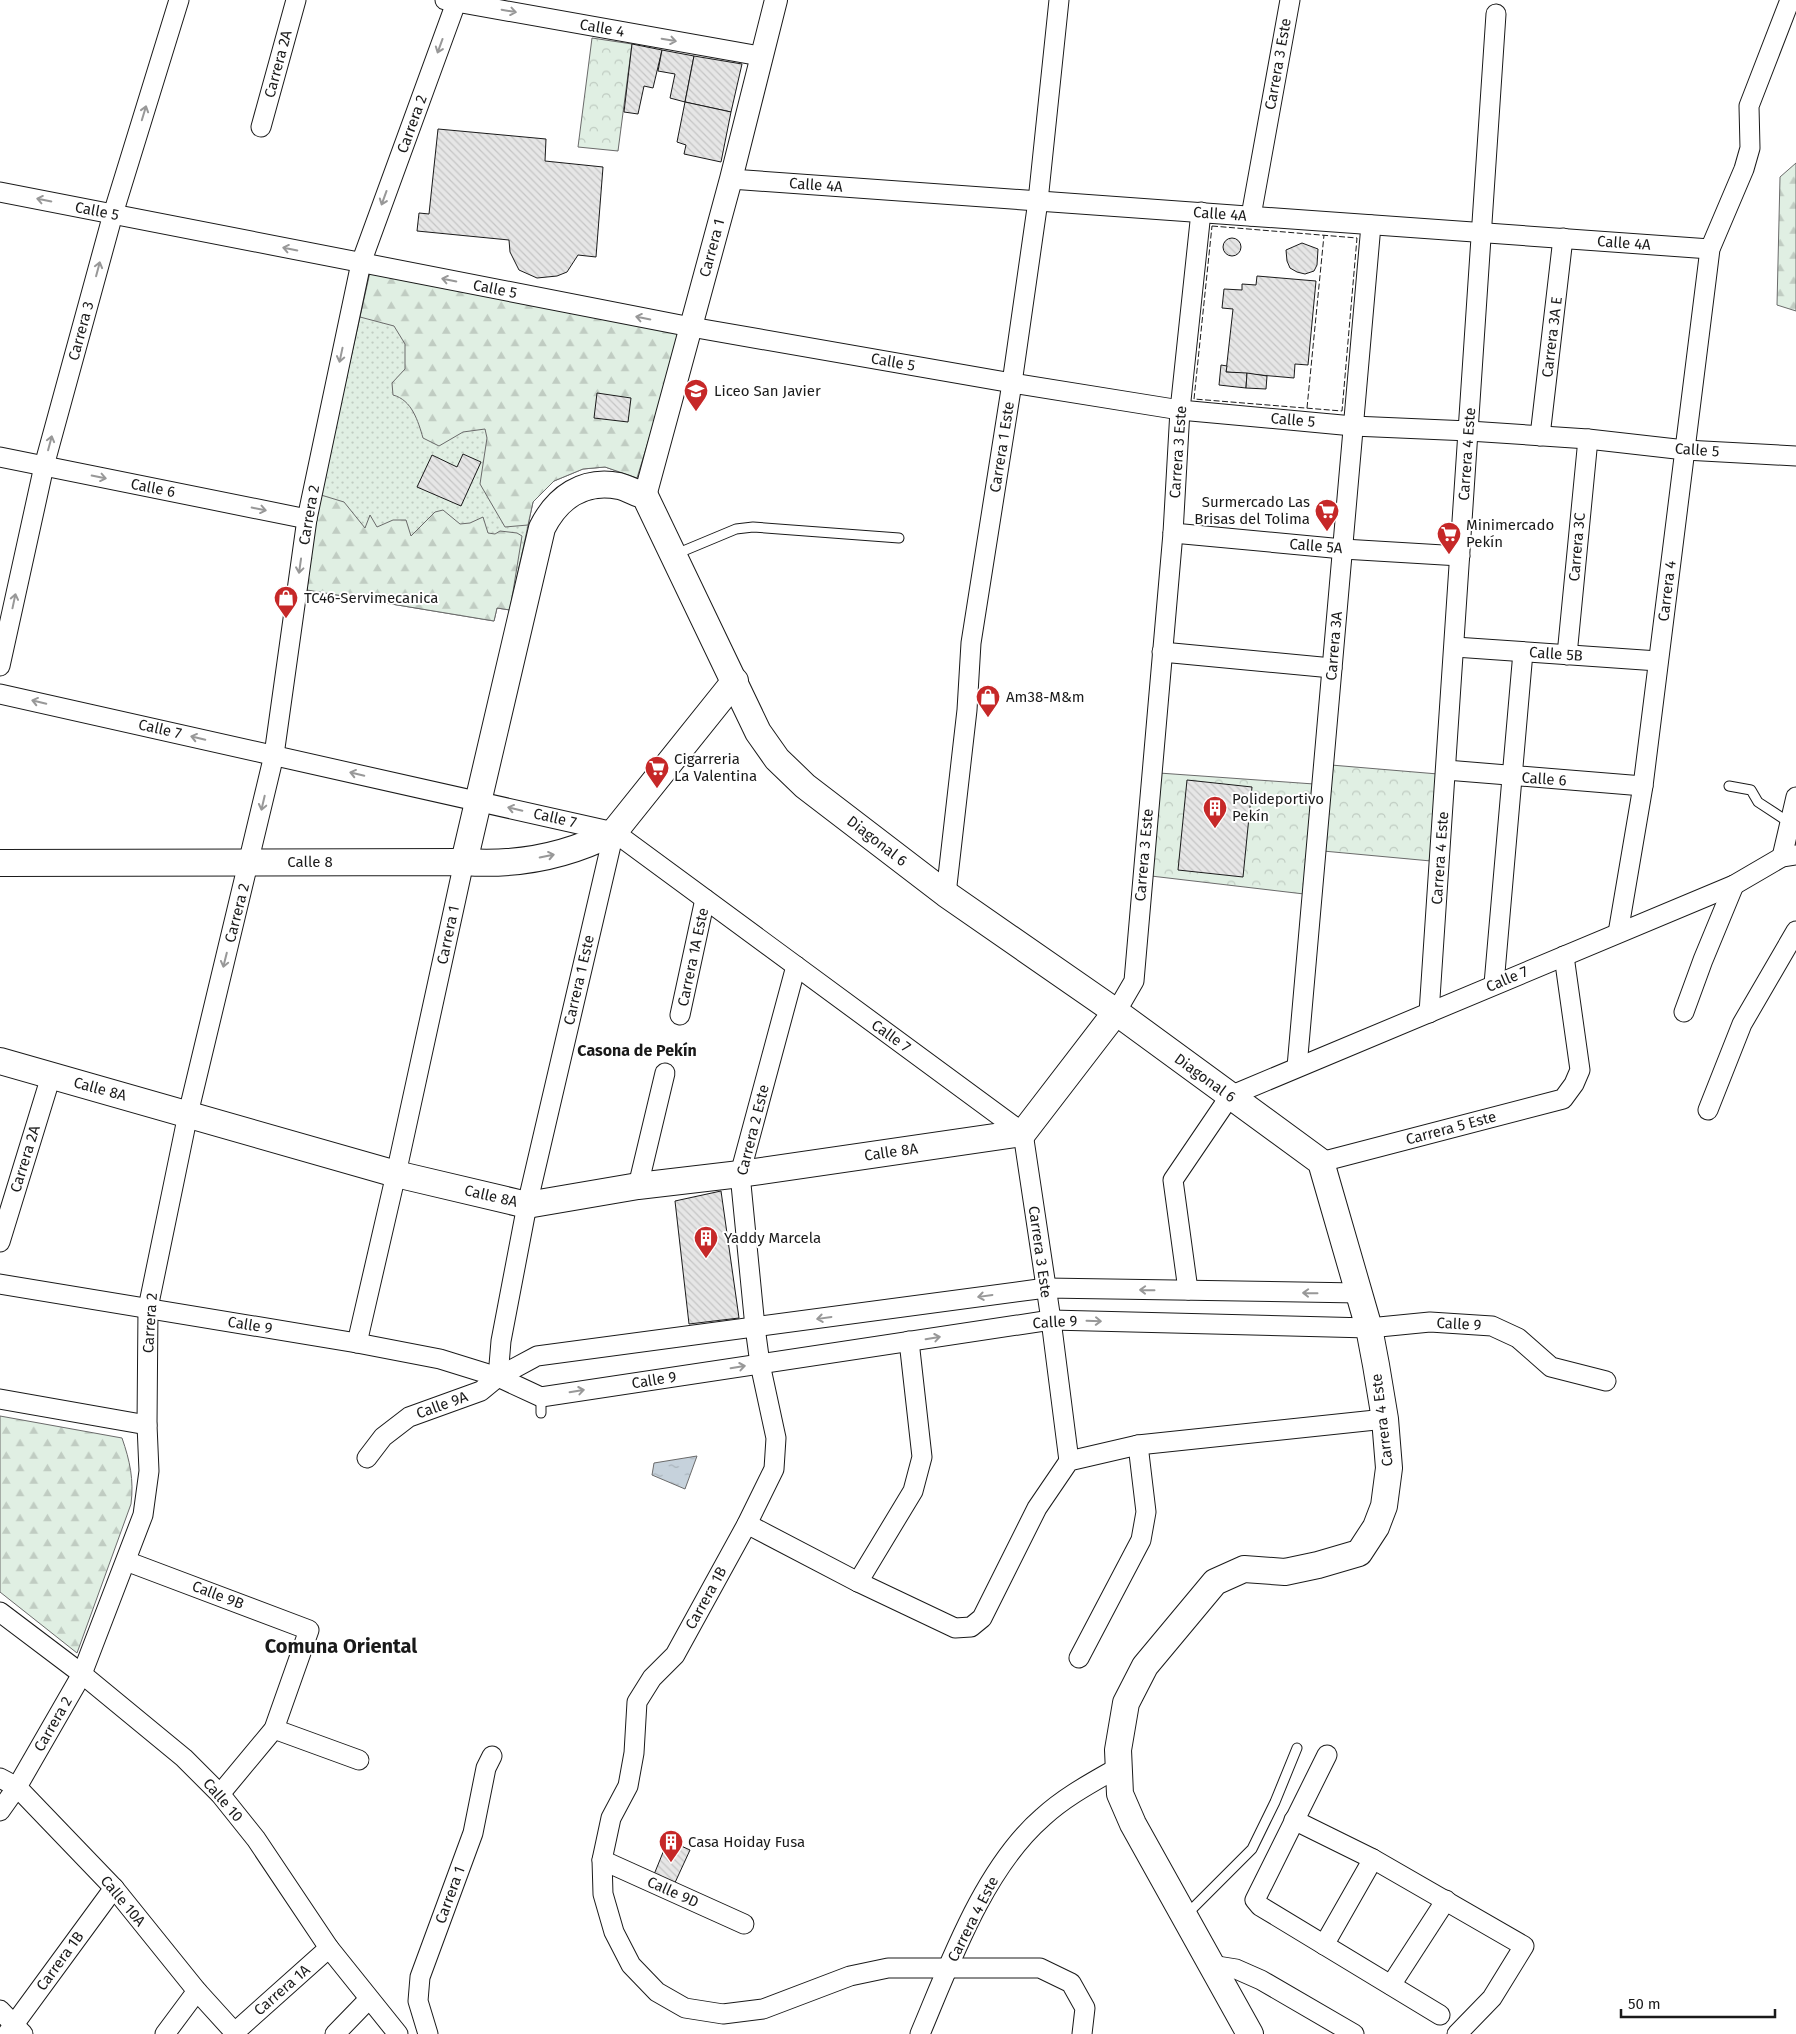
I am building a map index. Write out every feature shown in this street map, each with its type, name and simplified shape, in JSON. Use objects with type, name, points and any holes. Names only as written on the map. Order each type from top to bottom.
[{"type":"main road","name":"Carrera 1","points":[[464,862],[542,528],[550,512],[567,497],[581,489],[597,484],[619,486],[645,496]]},
{"type":"main road","name":"Diagonal 6","points":[[645,496],[736,681],[758,732],[776,759],[805,786],[946,894],[1116,1012],[1320,1162]]},
{"type":"main road","name":"Carrera 1 Este","points":[[614,832],[736,681]]},
{"type":"main road","name":"Calle 8","points":[[0,863],[522,862],[568,852],[614,832]]},
{"type":"main road","name":"Carrera 3 Este","points":[[1023,1133],[1116,1012]]},
{"type":"main road","name":"Calle 8A","points":[[0,1062],[396,1174],[527,1205],[638,1186],[740,1174],[1023,1133]]},
{"type":"main road","name":"Carrera 4 Este","points":[[1250,2034],[1133,1824],[1120,1794],[1118,1750],[1126,1703],[1145,1666],[1215,1582],[1244,1569],[1285,1572],[1359,1553],[1376,1527],[1384,1506],[1389,1468],[1385,1419],[1369,1328],[1320,1162]]},
{"type":"street","name":"Carrera 3","points":[[0,666],[44,466],[113,214],[179,0]]},
{"type":"street","name":"Carrera 2A","points":[[261,127],[296,0]]},
{"type":"street","name":"Carrera 1","points":[[645,496],[776,0]]},
{"type":"street","name":"Carrera 1 Este","points":[[946,894],[967,710],[971,644],[1012,383],[1038,201],[1059,0]]},
{"type":"street","name":"Carrera 3 Este","points":[[1251,216],[1290,0]]},
{"type":"street","name":"Carrera 4","points":[[1618,933],[1642,786],[1710,249],[1744,169],[1750,148],[1749,106],[1790,0]]},
{"type":"street","name":"Calle 4","points":[[452,1],[760,56]]},
{"type":"street","name":"Carrera 2","points":[[0,1811],[17,1786],[82,1674],[143,1515],[149,1471],[147,1425],[148,1308],[188,1114],[274,755],[306,519],[361,263],[452,1]]},
{"type":"street","name":"Carrera 4 Este","points":[[1428,1013],[1496,14]]},
{"type":"street","name":"Calle 4A","points":[[730,179],[1710,249]]},
{"type":"street","name":"Calle 5","points":[[0,192],[691,327],[1180,410],[1353,426],[1588,439],[1685,450],[1796,456]]},
{"type":"street","name":"Carrera 3 Este","points":[[1116,1012],[1134,981],[1173,533],[1180,410],[1201,212]]},
{"type":"street","name":"Carrera 3A","points":[[1298,1068],[1371,225]]},
{"type":"street","name":"Carrera 3A E","points":[[1540,436],[1564,238]]},
{"type":"street","name":"Carrera 3C","points":[[1567,655],[1588,439]]},
{"type":"street","name":"Calle 6","points":[[0,457],[306,519]]},
{"type":"street","name":"Calle 5A","points":[[1173,533],[1342,549],[1460,556]]},
{"type":"street","name":"Calle 5B","points":[[1454,647],[1658,661]]},
{"type":"street","points":[[1162,652],[1332,668]]},
{"type":"street","points":[[1494,984],[1523,652]]},
{"type":"street","name":"Calle 7","points":[[0,694],[614,832],[1023,1133]]},
{"type":"street","name":"Calle 6","points":[[1446,770],[1642,786]]},
{"type":"street","points":[[1789,856],[1790,823],[1796,797]]},
{"type":"street","name":"Carrera 1 Este","points":[[498,1377],[501,1341],[527,1205],[614,832]]},
{"type":"street","name":"Calle 7","points":[[1230,1096],[1734,885],[1789,856]]},
{"type":"street","name":"Carrera 1","points":[[357,1343],[464,862]]},
{"type":"street","points":[[1684,1012],[1734,885]]},
{"type":"street","name":"Carrera 1A Este","points":[[680,1015],[705,899]]},
{"type":"street","points":[[1708,1110],[1742,1024],[1796,930]]},
{"type":"street","name":"Carrera 5 Este","points":[[1320,1162],[1563,1098],[1574,1084],[1580,1070],[1564,956]]},
{"type":"street","name":"Carrera 2 Este","points":[[754,1327],[740,1174],[796,966]]},
{"type":"street","points":[[638,1186],[665,1073]]},
{"type":"street","name":"Carrera 2A","points":[[0,1242],[50,1076]]},
{"type":"street","points":[[1188,1290],[1174,1180],[1230,1096]]},
{"type":"street","name":"Carrera 3 Este","points":[[1023,1133],[1051,1320],[1069,1461]]},
{"type":"street","name":"Calle 9","points":[[0,1284],[357,1343],[440,1359],[498,1377],[541,1405],[760,1364],[1051,1320],[1369,1328],[1430,1322],[1492,1326],[1518,1338],[1551,1367],[1606,1381]]},
{"type":"street","points":[[498,1377],[537,1356],[1046,1288],[1359,1293]]},
{"type":"street","name":"Carrera 1B","points":[[754,1327],[776,1438],[774,1469],[747,1524],[675,1655],[652,1678],[637,1702],[634,1752],[628,1786],[611,1818],[602,1860],[603,1894],[614,1932],[632,1965],[657,1992],[685,2008],[723,2014],[763,2009],[850,1976],[888,1968],[1040,1968],[1071,1983],[1085,2008],[1082,2034]]},
{"type":"street","points":[[858,1582],[913,1491],[922,1458],[909,1341]]},
{"type":"street","name":"Calle 9A","points":[[367,1458],[383,1437],[409,1417],[481,1391],[498,1377]]},
{"type":"street","points":[[0,1399],[147,1425]]},
{"type":"street","points":[[747,1524],[858,1582],[956,1628],[971,1627],[982,1618],[1037,1508],[1069,1461],[1138,1445],[1385,1419]]},
{"type":"street","points":[[1079,1658],[1141,1540],[1146,1512],[1138,1445]]},
{"type":"street","name":"Calle 9B","points":[[126,1561],[309,1630],[274,1729]]},
{"type":"street","name":"Calle 10","points":[[0,1612],[82,1674],[184,1758],[220,1794],[256,1839],[329,1948],[398,2034]]},
{"type":"street","points":[[220,1794],[274,1729],[359,1760]]},
{"type":"street","points":[[1327,1755],[1255,1900],[1260,1906],[1440,2014]]},
{"type":"street","name":"Carrera 1","points":[[428,2034],[418,2001],[420,1977],[473,1833],[486,1768],[492,1756]]},
{"type":"street","name":"Carrera 4 Este","points":[[920,2034],[984,1892],[1014,1847],[1041,1818],[1065,1798],[1119,1767]]},
{"type":"street","name":"Calle 10A","points":[[0,1778],[17,1786],[114,1888],[197,1991],[236,2033]]},
{"type":"street","points":[[1294,1820],[1373,1859],[1524,1946],[1492,1998],[1457,2034]]},
{"type":"street","points":[[1324,1945],[1373,1859]]},
{"type":"street","name":"Calle 9D","points":[[602,1860],[744,1924]]},
{"type":"street","name":"Carrera 1B","points":[[15,2030],[114,1888]]},
{"type":"street","points":[[1391,1986],[1446,1900]]},
{"type":"street","name":"Carrera 1A","points":[[236,2033],[329,1948]]},
{"type":"street","points":[[1211,1964],[1236,1969],[1261,1980],[1354,2034]]},
{"type":"street","points":[[165,2034],[197,1991]]},
{"type":"street","points":[[334,2034],[368,1999]]},
{"type":"street","points":[[0,2010],[15,2030]]},
{"type":"lane","points":[[673,555],[736,529],[753,527],[899,538]]},
{"type":"lane","points":[[1730,786],[1751,790],[1758,802],[1790,823]]},
{"type":"lane","points":[[1184,1917],[1252,1850],[1276,1802],[1297,1748]]},
{"type":"green space","points":[[592,38],[632,44],[618,151],[578,147]]},
{"type":"green space","points":[[1796,163],[1796,311],[1777,305],[1780,177]]},
{"type":"green space","points":[[370,272],[637,478],[605,467],[583,469],[554,481],[533,502],[510,610],[497,608],[494,621],[307,590],[315,519]]},
{"type":"green space","points":[[370,272],[681,334],[637,478],[605,467],[583,469],[554,481],[533,502],[528,525],[505,527],[480,484],[487,438],[485,429],[463,432],[439,446],[423,438],[410,406],[393,395],[392,383],[405,369],[405,344],[394,326],[360,317]]},
{"type":"green space","points":[[321,495],[344,502],[365,528],[370,515],[377,527],[393,520],[406,520],[411,536],[435,512],[443,510],[460,524],[470,523],[483,517],[488,533],[495,534],[500,531],[517,533],[522,536],[510,610],[497,608],[494,621],[307,590],[315,519]]},
{"type":"green space","points":[[1331,765],[1438,774],[1431,861],[1323,851]]},
{"type":"green space","points":[[1159,773],[1314,784],[1304,894],[1151,876]]},
{"type":"green space","points":[[0,1416],[122,1438],[125,1446],[132,1479],[131,1504],[77,1653],[0,1592]]},
{"type":"water","points":[[697,1456],[685,1489],[652,1475],[654,1463]]},
{"type":"building","points":[[632,44],[662,50],[653,88],[644,86],[638,114],[624,112]]},
{"type":"building","points":[[662,50],[694,56],[685,102],[670,98],[675,74],[658,71]]},
{"type":"building","points":[[694,56],[742,64],[731,112],[685,102]]},
{"type":"building","points":[[685,102],[731,112],[721,162],[684,154],[686,145],[677,142]]},
{"type":"building","points":[[438,129],[546,139],[545,161],[603,167],[596,257],[578,255],[567,272],[557,276],[537,278],[519,270],[510,252],[509,240],[417,231],[419,213],[429,214]]},
{"type":"building","points":[[1232,238],[1238,241],[1241,247],[1238,253],[1232,256],[1226,253],[1223,247],[1226,241]]},
{"type":"building","points":[[1302,243],[1318,249],[1317,265],[1314,271],[1305,274],[1290,268],[1287,261],[1286,250]]},
{"type":"building","points":[[1257,276],[1316,281],[1308,365],[1295,364],[1294,378],[1226,372],[1233,309],[1222,308],[1224,289],[1242,290],[1242,284],[1256,285]]},
{"type":"building","points":[[1221,365],[1227,366],[1226,372],[1247,373],[1246,388],[1219,385]]},
{"type":"building","points":[[1247,373],[1267,376],[1266,389],[1246,388]]},
{"type":"building","points":[[597,393],[631,398],[628,422],[594,418]]},
{"type":"building","points":[[463,454],[481,462],[461,506],[417,487],[432,455],[457,467]]},
{"type":"building","name":"Polideportivo Pekín","points":[[1187,780],[1252,787],[1243,877],[1178,870]]},
{"type":"building","name":"Yaddy Marcela","points":[[721,1191],[739,1318],[689,1324],[675,1201]]},
{"type":"building","name":"Casa Hoiday Fusa","points":[[668,1840],[690,1850],[673,1887],[653,1877]]},
{"type":"fence","points":[[1212,226],[1357,238],[1342,411],[1194,399],[1212,226]]},
{"type":"fence","points":[[1307,408],[1324,235]]},
{"type":"place","name":"Liceo San Javier","points":[[696,412]]},
{"type":"place","name":"Surmercado Las Brisas del Tolima","points":[[1327,532]]},
{"type":"place","name":"Minimercado Pekín","points":[[1449,555]]},
{"type":"place","name":"TC46-Servimecanica","points":[[286,619]]},
{"type":"place","name":"Am38-M&m","points":[[988,718]]},
{"type":"place","name":"Cigarreria La Valentina","points":[[657,789]]},
{"type":"place","name":"Polideportivo Pekín","points":[[1215,829]]},
{"type":"place","name":"Yaddy Marcela","points":[[706,1259]]},
{"type":"place","name":"Casa Hoiday Fusa","points":[[671,1863]]},
{"type":"district","name":"Casona de Pekín","points":[[637,1050]]},
{"type":"district","name":"Comuna Oriental","points":[[341,1646]]}]
